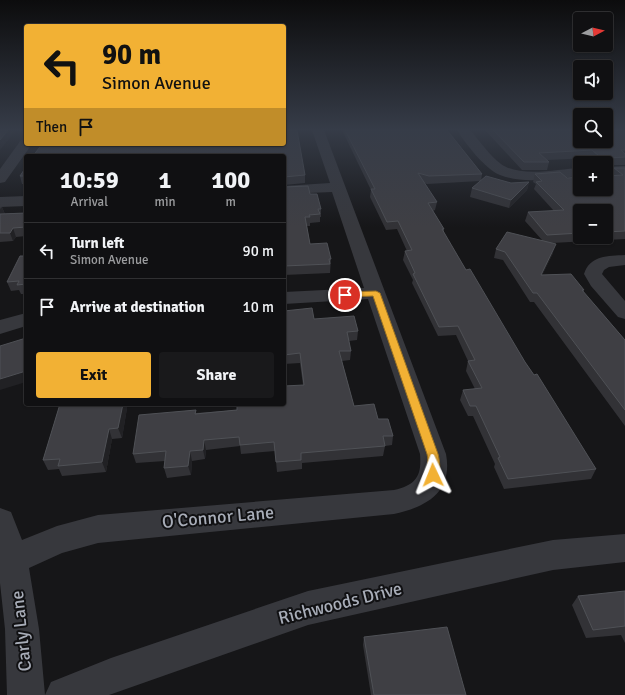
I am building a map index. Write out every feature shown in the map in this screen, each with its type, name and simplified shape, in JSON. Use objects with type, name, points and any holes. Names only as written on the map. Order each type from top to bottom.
[{"type":"street","points":[[0,178],[12,162]]},
{"type":"street","points":[[286,298],[376,293],[330,162]]},
{"type":"street","points":[[492,162],[496,167],[509,173],[526,175],[573,172]]},
{"type":"street","points":[[613,171],[625,170]]},
{"type":"street","points":[[286,190],[339,187]]},
{"type":"street","points":[[0,202],[24,201]]},
{"type":"street","points":[[625,260],[603,262],[594,269],[593,274],[595,279],[625,313]]},
{"type":"street","name":"O'Connor Lane","points":[[12,560],[57,540],[98,528],[394,502],[416,496],[426,487],[433,475],[434,461],[376,293]]},
{"type":"street","points":[[0,327],[24,321]]},
{"type":"street","name":"Carly Lane","points":[[0,521],[12,560],[22,620],[26,695]]},
{"type":"street","name":"Richwoods Drive","points":[[64,695],[111,676],[308,608],[553,555],[625,548]]},
{"type":"building","points":[[286,162],[303,162],[305,175],[286,177]]},
{"type":"building","points":[[361,162],[473,162],[482,174],[429,176],[418,173],[437,202],[428,203],[466,270],[470,269],[525,362],[534,375],[537,374],[596,469],[508,479],[498,458],[500,457],[476,406],[470,406],[463,390],[482,388],[468,361],[475,360],[458,326],[439,327],[413,274],[415,273],[405,251],[412,250],[398,221],[387,222],[371,189],[375,189]]},
{"type":"building","points":[[614,168],[625,168],[625,231],[613,232],[613,204],[573,204],[573,233],[547,235],[528,212],[564,210],[536,182],[542,181],[535,174],[560,172],[567,178],[573,178],[573,196],[613,196],[613,176],[623,175]]},
{"type":"building","points":[[24,170],[24,176],[20,176]]},
{"type":"building","points":[[486,176],[511,183],[529,182],[511,200],[472,188]]},
{"type":"building","points":[[308,186],[310,194],[317,194],[321,209],[318,209],[320,214],[305,217],[310,244],[327,243],[331,259],[329,259],[330,264],[286,266],[286,187]]},
{"type":"building","points":[[24,213],[24,227],[13,228],[10,233],[0,233],[0,214]]},
{"type":"building","points":[[507,232],[556,244],[541,275],[571,274],[584,290],[582,290],[625,340],[625,410],[537,293],[533,293],[505,252],[496,249]]},
{"type":"building","points":[[20,256],[24,256],[24,284],[17,285],[19,281],[7,282]]},
{"type":"building","points":[[312,308],[314,319],[354,316],[358,331],[347,332],[351,351],[339,351],[354,406],[374,404],[378,419],[388,419],[393,436],[383,436],[385,446],[301,453],[301,460],[276,462],[274,442],[240,445],[239,437],[204,440],[203,450],[190,451],[188,466],[164,468],[166,451],[133,454],[139,415],[196,410],[195,414],[237,410],[237,406],[286,406],[286,386],[304,385],[300,353],[286,355],[286,311]]},
{"type":"building","points":[[24,339],[24,372],[0,379],[0,346]]},
{"type":"building","points":[[59,406],[123,406],[118,428],[109,429],[102,462],[58,466],[60,459],[43,460]]},
{"type":"building","points":[[625,591],[625,626],[593,630],[578,596]]},
{"type":"building","points":[[447,627],[466,695],[374,695],[364,637]]},
{"type":"route","points":[[345,295],[376,293],[432,454],[434,461],[433,475]]}]
